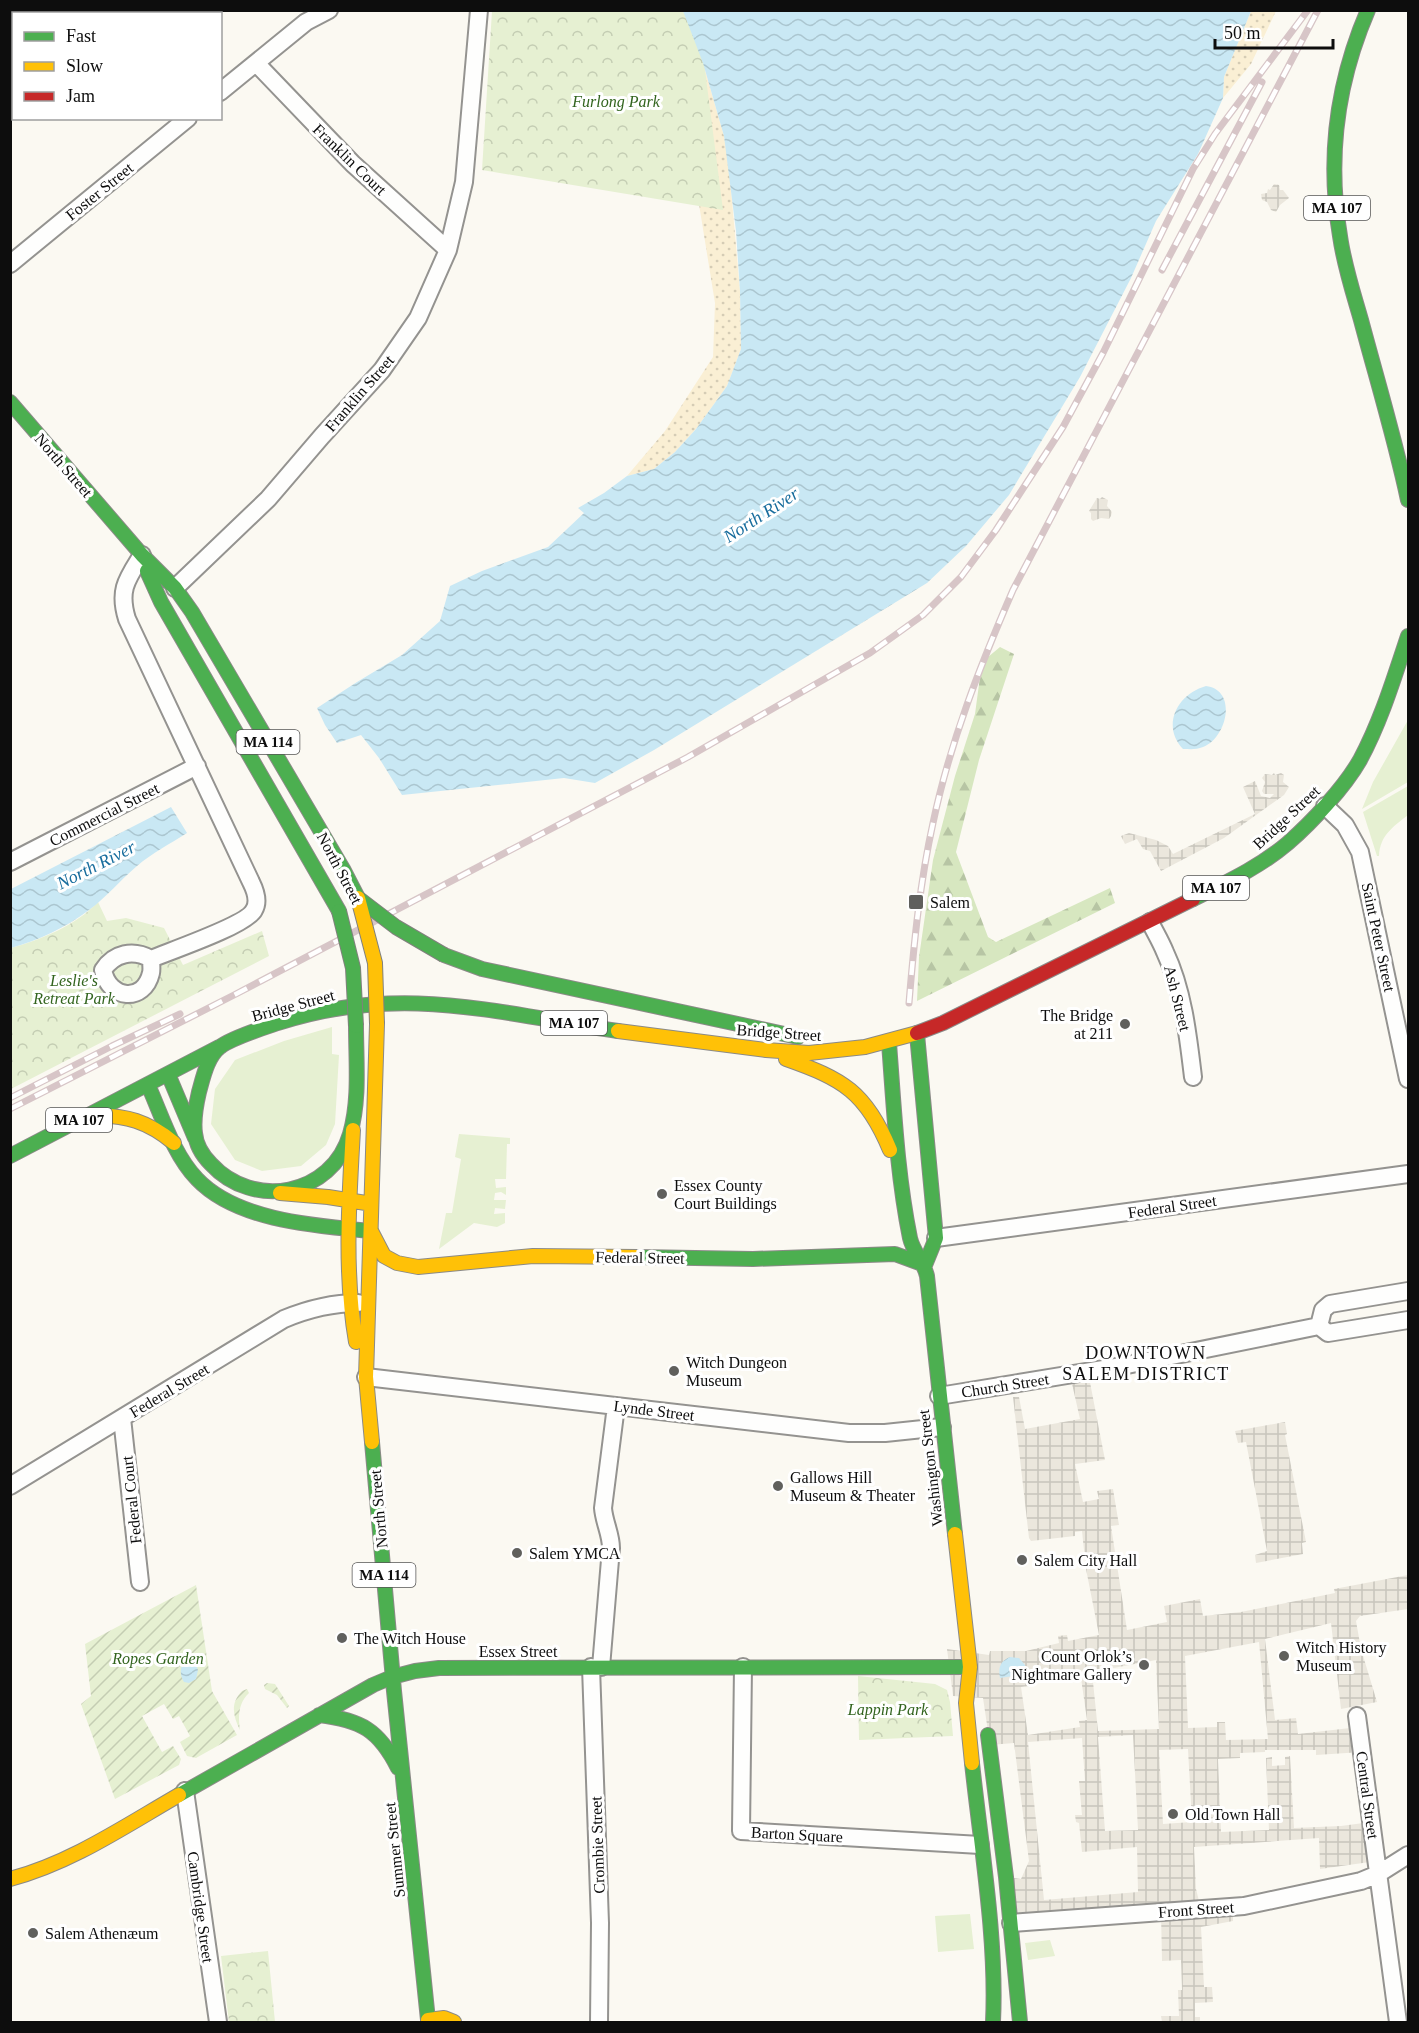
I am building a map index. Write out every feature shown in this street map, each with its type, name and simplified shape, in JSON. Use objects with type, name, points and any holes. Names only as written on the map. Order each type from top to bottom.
[{"type":"main road","name":"MA 107","points":[[1368,10],[1360,26],[1341,96],[1334,140],[1336,204],[1345,266],[1408,500]]},
{"type":"main road","name":"North Street","points":[[11,404],[142,555],[175,588],[204,632],[337,858],[358,898],[375,963],[377,1024],[366,1377],[392,1677]]},
{"type":"main road","name":"North Street","points":[[142,555],[161,602],[339,911],[351,952],[356,1026],[349,1229],[349,1303],[355,1340],[366,1377]]},
{"type":"main road","points":[[161,602],[175,588]]},
{"type":"main road","name":"Bridge Street","points":[[10,1155],[219,1047],[258,1030],[313,1014],[366,1005],[410,1001],[452,1004],[639,1034],[738,1046],[814,1052],[889,1043],[917,1034],[1150,922],[1251,869],[1287,844],[1325,806],[1359,760],[1386,703],[1408,634]]},
{"type":"main road","points":[[358,898],[396,927],[444,955],[482,969],[853,1049]]},
{"type":"main road","name":"Washington Street","points":[[917,1034],[936,1238],[925,1265]]},
{"type":"main road","name":"Washington Street","points":[[889,1043],[901,1186],[911,1242],[925,1265],[970,1667],[966,1703],[993,1967],[993,2022]]},
{"type":"main road","points":[[738,1046],[805,1065],[829,1075],[858,1093],[876,1117],[885,1136],[901,1186]]},
{"type":"main road","points":[[195,1138],[199,1092],[204,1076],[219,1047]]},
{"type":"main road","points":[[168,1074],[202,1153],[215,1170],[231,1181],[271,1192],[350,1200],[372,1205]]},
{"type":"main road","points":[[148,1085],[175,1143],[197,1180],[215,1197],[233,1205],[289,1220],[371,1231]]},
{"type":"main road","points":[[86,1116],[124,1116],[141,1121],[158,1129],[175,1143]]},
{"type":"main road","points":[[271,1192],[311,1182],[328,1171],[346,1147],[354,1123]]},
{"type":"main road","name":"Federal Street","points":[[371,1231],[384,1256],[397,1263],[418,1267],[533,1256],[753,1259],[896,1254],[925,1265]]},
{"type":"main road","name":"Washington Street","points":[[970,1667],[983,1698]]},
{"type":"main road","name":"Essex Street","points":[[10,1879],[43,1868],[78,1851],[320,1715],[392,1677],[415,1671],[439,1668],[970,1667]]},
{"type":"main road","name":"Summer Street","points":[[392,1677],[427,2021]]},
{"type":"main road","points":[[320,1715],[344,1718],[363,1725],[382,1740],[403,1780]]},
{"type":"main road","points":[[986,1719],[1011,1923],[1020,2022]]},
{"type":"main road","points":[[421,1960],[451,2021],[427,2021]]},
{"type":"street","points":[[222,90],[256,63],[302,16],[328,10]]},
{"type":"street","name":"Franklin Street","points":[[175,588],[268,499],[382,370],[418,318],[448,250],[464,182],[479,10]]},
{"type":"street","name":"Franklin Court","points":[[256,63],[353,164],[448,250]]},
{"type":"street","name":"Foster Street","points":[[10,264],[186,120]]},
{"type":"street","points":[[142,555],[126,581],[123,593],[123,606],[127,619],[254,887],[256,899],[255,910],[234,926],[151,958]]},
{"type":"street","name":"Commercial Street","points":[[10,862],[196,766]]},
{"type":"street","name":"Saint Peter Street","points":[[1325,806],[1345,825],[1360,852],[1408,1079]]},
{"type":"street","name":"Ash Street","points":[[1150,922],[1165,950],[1173,976],[1184,1016],[1193,1077]]},
{"type":"street","name":"Federal Street","points":[[936,1238],[1408,1174]]},
{"type":"street","points":[[1319,1326],[1323,1310],[1330,1304],[1408,1291]]},
{"type":"street","name":"Federal Street","points":[[10,1486],[284,1319],[306,1310],[349,1303],[368,1303]]},
{"type":"street","name":"Church Street","points":[[939,1396],[1122,1366],[1319,1326],[1328,1333],[1408,1320]]},
{"type":"street","name":"Lynde Street","points":[[366,1377],[849,1433],[885,1433],[942,1427]]},
{"type":"street","name":"Crombie Street","points":[[599,2022],[600,1923],[596,1667],[611,1548],[611,1536],[604,1519],[603,1508],[616,1406]]},
{"type":"street","name":"Federal Court","points":[[122,1418],[140,1582]]},
{"type":"street","name":"Barton Square","points":[[743,1667],[741,1831],[980,1845]]},
{"type":"street","name":"Central Street","points":[[1357,1716],[1398,2022]]},
{"type":"street","name":"Cambridge Street","points":[[185,1791],[218,2022]]},
{"type":"street","name":"Front Street","points":[[1011,1923],[1244,1906],[1343,1886],[1378,1874],[1408,1855]]},
{"type":"green space","name":"Furlong Park","points":[[492,11],[704,11],[705,70],[723,210],[482,170]]},
{"type":"green space","points":[[1000,647],[1014,654],[979,760],[956,852],[988,937],[996,942],[1110,888],[1115,903],[917,1001],[919,957],[933,860],[955,776],[975,714],[982,662]]},
{"type":"green space","points":[[1408,720],[1408,782],[1362,809],[1373,782]]},
{"type":"green space","points":[[1408,786],[1408,815],[1388,832],[1382,842],[1379,856],[1377,856],[1363,812]]},
{"type":"green space","name":"Leslie's Retreat Park","points":[[98,902],[107,921],[126,918],[164,928],[183,965],[262,931],[269,956],[11,1089],[11,948],[69,925]]},
{"type":"green space","points":[[332,1027],[332,1054],[339,1055],[335,1124],[326,1145],[301,1166],[262,1171],[235,1160],[211,1124],[215,1089],[235,1060],[284,1041]]},
{"type":"green space","points":[[459,1134],[510,1138],[510,1144],[507,1144],[506,1179],[495,1179],[496,1188],[506,1187],[506,1195],[501,1192],[495,1193],[494,1200],[506,1200],[505,1209],[495,1208],[494,1214],[505,1213],[505,1223],[497,1227],[474,1223],[439,1249],[446,1213],[452,1213],[461,1159],[455,1157]]},
{"type":"green space","name":"Ropes Garden","points":[[196,1585],[212,1691],[237,1735],[196,1758],[187,1756],[180,1742],[190,1736],[179,1716],[173,1719],[164,1704],[142,1716],[162,1752],[173,1746],[181,1759],[179,1765],[115,1799],[81,1704],[91,1696],[85,1644]]},
{"type":"green space","name":"Lappin Park","points":[[858,1676],[935,1684],[947,1690],[953,1736],[859,1740]]},
{"type":"green space","points":[[275,1684],[289,1706],[287,1708],[277,1695],[265,1689],[264,1685]]},
{"type":"green space","points":[[247,1689],[249,1693],[240,1711],[240,1730],[234,1715],[234,1705],[242,1691]]},
{"type":"green space","points":[[970,1914],[974,1949],[938,1952],[935,1916]]},
{"type":"green space","points":[[1050,1940],[1055,1956],[1028,1960],[1025,1943]]},
{"type":"green space","points":[[268,1951],[275,2022],[229,2022],[221,1956]]},
{"type":"sand","points":[[1251,11],[1276,11],[1251,64],[1223,98],[1224,77]]},
{"type":"sand","points":[[703,63],[724,136],[729,167],[740,291],[741,349],[727,386],[696,429],[675,452],[654,469],[627,476],[665,431],[713,357],[715,303],[697,192]]},
{"type":"shaded area","points":[[1274,184],[1279,185],[1280,190],[1283,190],[1289,198],[1280,205],[1276,212],[1262,200],[1261,194],[1267,193]]},
{"type":"shaded area","points":[[1102,497],[1108,500],[1107,506],[1112,512],[1111,516],[1109,519],[1101,518],[1093,521],[1089,511],[1097,498]]},
{"type":"shaded area","points":[[1265,774],[1284,775],[1283,782],[1289,787],[1284,795],[1224,838],[1161,871],[1150,851],[1143,849],[1137,839],[1125,844],[1121,836],[1129,833],[1156,840],[1168,846],[1173,854],[1255,814],[1243,787],[1255,781],[1261,796],[1270,798],[1274,794],[1264,794],[1262,791],[1265,782],[1262,778]]},
{"type":"shaded area","points":[[1088,1372],[1105,1460],[1075,1464],[1083,1502],[1099,1499],[1097,1491],[1113,1489],[1119,1525],[1111,1526],[1127,1630],[1167,1622],[1164,1606],[1200,1599],[1203,1616],[1241,1612],[1335,1593],[1334,1589],[1408,1575],[1408,1609],[1360,1616],[1356,1621],[1361,1649],[1377,1702],[1341,1709],[1331,1623],[1265,1639],[1275,1720],[1296,1718],[1298,1734],[1359,1727],[1362,1752],[1316,1755],[1316,1750],[1265,1750],[1265,1752],[1240,1753],[1240,1758],[1218,1759],[1221,1832],[1269,1830],[1266,1758],[1272,1757],[1272,1766],[1285,1765],[1285,1757],[1290,1756],[1294,1828],[1371,1822],[1377,1861],[1320,1869],[1319,1838],[1194,1847],[1196,1889],[1201,1909],[1233,1907],[1233,1921],[1201,1927],[1204,1987],[1212,1987],[1213,2002],[1195,2003],[1195,2017],[1200,2017],[1200,2022],[1162,2022],[1161,2016],[1179,2016],[1178,1990],[1182,1990],[1181,1960],[1162,1961],[1161,1912],[1011,1923],[1006,1877],[1021,1879],[1029,1861],[1014,1743],[990,1745],[983,1698],[953,1696],[947,1649],[989,1655],[990,1651],[1026,1651],[1059,1643],[1058,1636],[1067,1635],[1068,1641],[1099,1635],[1086,1569],[1082,1531],[1075,1532],[1075,1536],[1031,1541],[1029,1538],[1013,1397],[1019,1397],[1025,1429],[1080,1419],[1070,1375]],"holes":[[[1259,1642],[1268,1739],[1226,1740],[1225,1722],[1217,1722],[1217,1727],[1188,1728],[1185,1656]],[[1156,1660],[1159,1729],[1098,1731],[1092,1672]],[[1072,1676],[1073,1679],[1081,1678],[1087,1720],[1079,1721],[1080,1727],[1028,1735],[1021,1687],[1029,1686],[1030,1683]],[[1133,1735],[1138,1830],[1105,1831],[1098,1737]],[[1082,1738],[1085,1781],[1079,1781],[1082,1815],[1075,1815],[1076,1822],[1079,1823],[1082,1852],[1137,1847],[1138,1892],[1044,1900],[1028,1742]],[[1188,1749],[1192,1822],[1163,1824],[1159,1750]]]},
{"type":"shaded area","points":[[1285,1422],[1287,1434],[1285,1435],[1306,1542],[1302,1543],[1303,1554],[1256,1563],[1255,1555],[1267,1551],[1246,1442],[1238,1443],[1235,1431]]},
{"type":"water","name":"North River","points":[[683,11],[1251,11],[1224,77],[1223,98],[1198,154],[1156,221],[1131,278],[1080,377],[1009,495],[966,546],[927,583],[654,750],[595,783],[564,778],[402,795],[379,758],[361,735],[337,743],[317,708],[402,655],[440,621],[450,586],[482,571],[548,547],[584,513],[578,508],[627,476],[654,469],[675,452],[696,429],[727,386],[741,349],[736,231],[724,136],[703,63]]},
{"type":"water","points":[[1206,686],[1216,689],[1222,696],[1226,715],[1223,725],[1211,742],[1203,747],[1183,749],[1173,731],[1175,712],[1187,696]]},
{"type":"water","name":"North River","points":[[171,807],[187,833],[143,861],[102,900],[71,922],[52,933],[11,948],[11,889]]},
{"type":"water","points":[[1010,1657],[1019,1658],[1025,1665],[1026,1674],[1000,1678],[1000,1665]]},
{"type":"water","points":[[186,1659],[194,1660],[198,1670],[196,1679],[189,1683],[184,1682],[181,1673],[182,1664]]},
{"type":"railway","points":[[10,1109],[234,995],[688,757],[870,653],[923,615],[961,577],[996,530],[1063,427],[1103,353],[1193,169],[1215,134],[1308,10]]},
{"type":"railway","points":[[909,1003],[918,912],[933,823],[957,734],[989,647],[1013,590],[1318,10]]},
{"type":"railway","points":[[1162,270],[1262,82]]},
{"type":"railway","points":[[10,1098],[180,1014]]},
{"type":"traffic: fast","points":[[1368,10],[1357,37],[1342,93],[1335,150],[1336,207],[1346,268],[1392,432],[1408,500]]},
{"type":"traffic: fast","points":[[10,402],[142,555],[175,588],[192,612],[358,898]]},
{"type":"traffic: fast","points":[[147,571],[161,602],[339,911]]},
{"type":"traffic: fast","points":[[1193,899],[1242,874],[1277,852],[1337,793],[1368,745],[1387,699],[1408,636]]},
{"type":"traffic: fast","points":[[358,898],[396,927],[444,955]]},
{"type":"traffic: fast","points":[[339,911],[353,968],[356,1026]]},
{"type":"traffic: fast","points":[[444,955],[482,969],[798,1037]]},
{"type":"traffic: fast","points":[[356,1026],[357,1080],[353,1121],[341,1155],[327,1171],[309,1183],[290,1190],[269,1191],[248,1187],[228,1178],[208,1161],[197,1142],[194,1123],[199,1092],[209,1062],[216,1051],[225,1044],[278,1023],[323,1011],[366,1005],[408,1003],[489,1010],[618,1031]]},
{"type":"traffic: fast","points":[[917,1034],[936,1238],[925,1265]]},
{"type":"traffic: fast","points":[[889,1043],[902,1190],[911,1243],[927,1276],[955,1534]]},
{"type":"traffic: fast","points":[[10,1156],[219,1047]]},
{"type":"traffic: fast","points":[[168,1074],[195,1138]]},
{"type":"traffic: fast","points":[[148,1085],[181,1158],[197,1179],[214,1193],[255,1213],[278,1219],[371,1231]]},
{"type":"traffic: fast","points":[[637,1257],[753,1259],[895,1254],[925,1265]]},
{"type":"traffic: fast","points":[[372,1442],[394,1691],[428,2020]]},
{"type":"traffic: fast","points":[[392,1677],[439,1668],[970,1667]]},
{"type":"traffic: fast","points":[[179,1795],[373,1685],[392,1677]]},
{"type":"traffic: fast","points":[[319,1715],[346,1720],[367,1729],[384,1744],[398,1768]]},
{"type":"traffic: fast","points":[[988,1735],[1006,1877],[1020,2022]]},
{"type":"traffic: fast","points":[[972,1763],[993,1958],[993,2022]]},
{"type":"traffic: slow","points":[[358,898],[375,963],[377,1024]]},
{"type":"traffic: slow","points":[[372,1442],[366,1377],[377,1024]]},
{"type":"traffic: slow","points":[[618,1031],[766,1050],[809,1053],[865,1047],[917,1033]]},
{"type":"traffic: slow","points":[[786,1059],[838,1081],[850,1090],[872,1114],[890,1150]]},
{"type":"traffic: slow","points":[[92,1116],[115,1116],[136,1121],[174,1143]]},
{"type":"traffic: slow","points":[[353,1130],[349,1263],[356,1342]]},
{"type":"traffic: slow","points":[[280,1193],[366,1203]]},
{"type":"traffic: slow","points":[[371,1231],[384,1256],[397,1263],[418,1267],[533,1256],[637,1257]]},
{"type":"traffic: slow","points":[[955,1534],[970,1667],[966,1703],[972,1763]]},
{"type":"traffic: slow","points":[[10,1879],[76,1854],[179,1795]]},
{"type":"traffic: slow","points":[[428,2020],[444,2018],[454,2022]]},
{"type":"traffic: jam","points":[[917,1033],[943,1023],[1193,899]]},
{"type":"place","name":"Salem","points":[[916,902]]},
{"type":"place","name":"The Bridge at 211","points":[[1125,1024]]},
{"type":"place","name":"Essex County Court Buildings","points":[[662,1194]]},
{"type":"place","name":"Witch Dungeon Museum","points":[[674,1371]]},
{"type":"place","name":"Gallows Hill Museum & Theater","points":[[778,1486]]},
{"type":"place","name":"Salem YMCA","points":[[517,1553]]},
{"type":"place","name":"Salem City Hall","points":[[1022,1560]]},
{"type":"place","name":"The Witch House","points":[[342,1638]]},
{"type":"place","name":"Witch History Museum","points":[[1284,1656]]},
{"type":"place","name":"Count Orlok’s Nightmare Gallery","points":[[1144,1665]]},
{"type":"place","name":"Old Town Hall","points":[[1173,1814]]},
{"type":"place","name":"Salem Athenæum","points":[[33,1933]]},
{"type":"district","name":"DOWNTOWN SALEM DISTRICT","points":[[1146,1363]]}]
